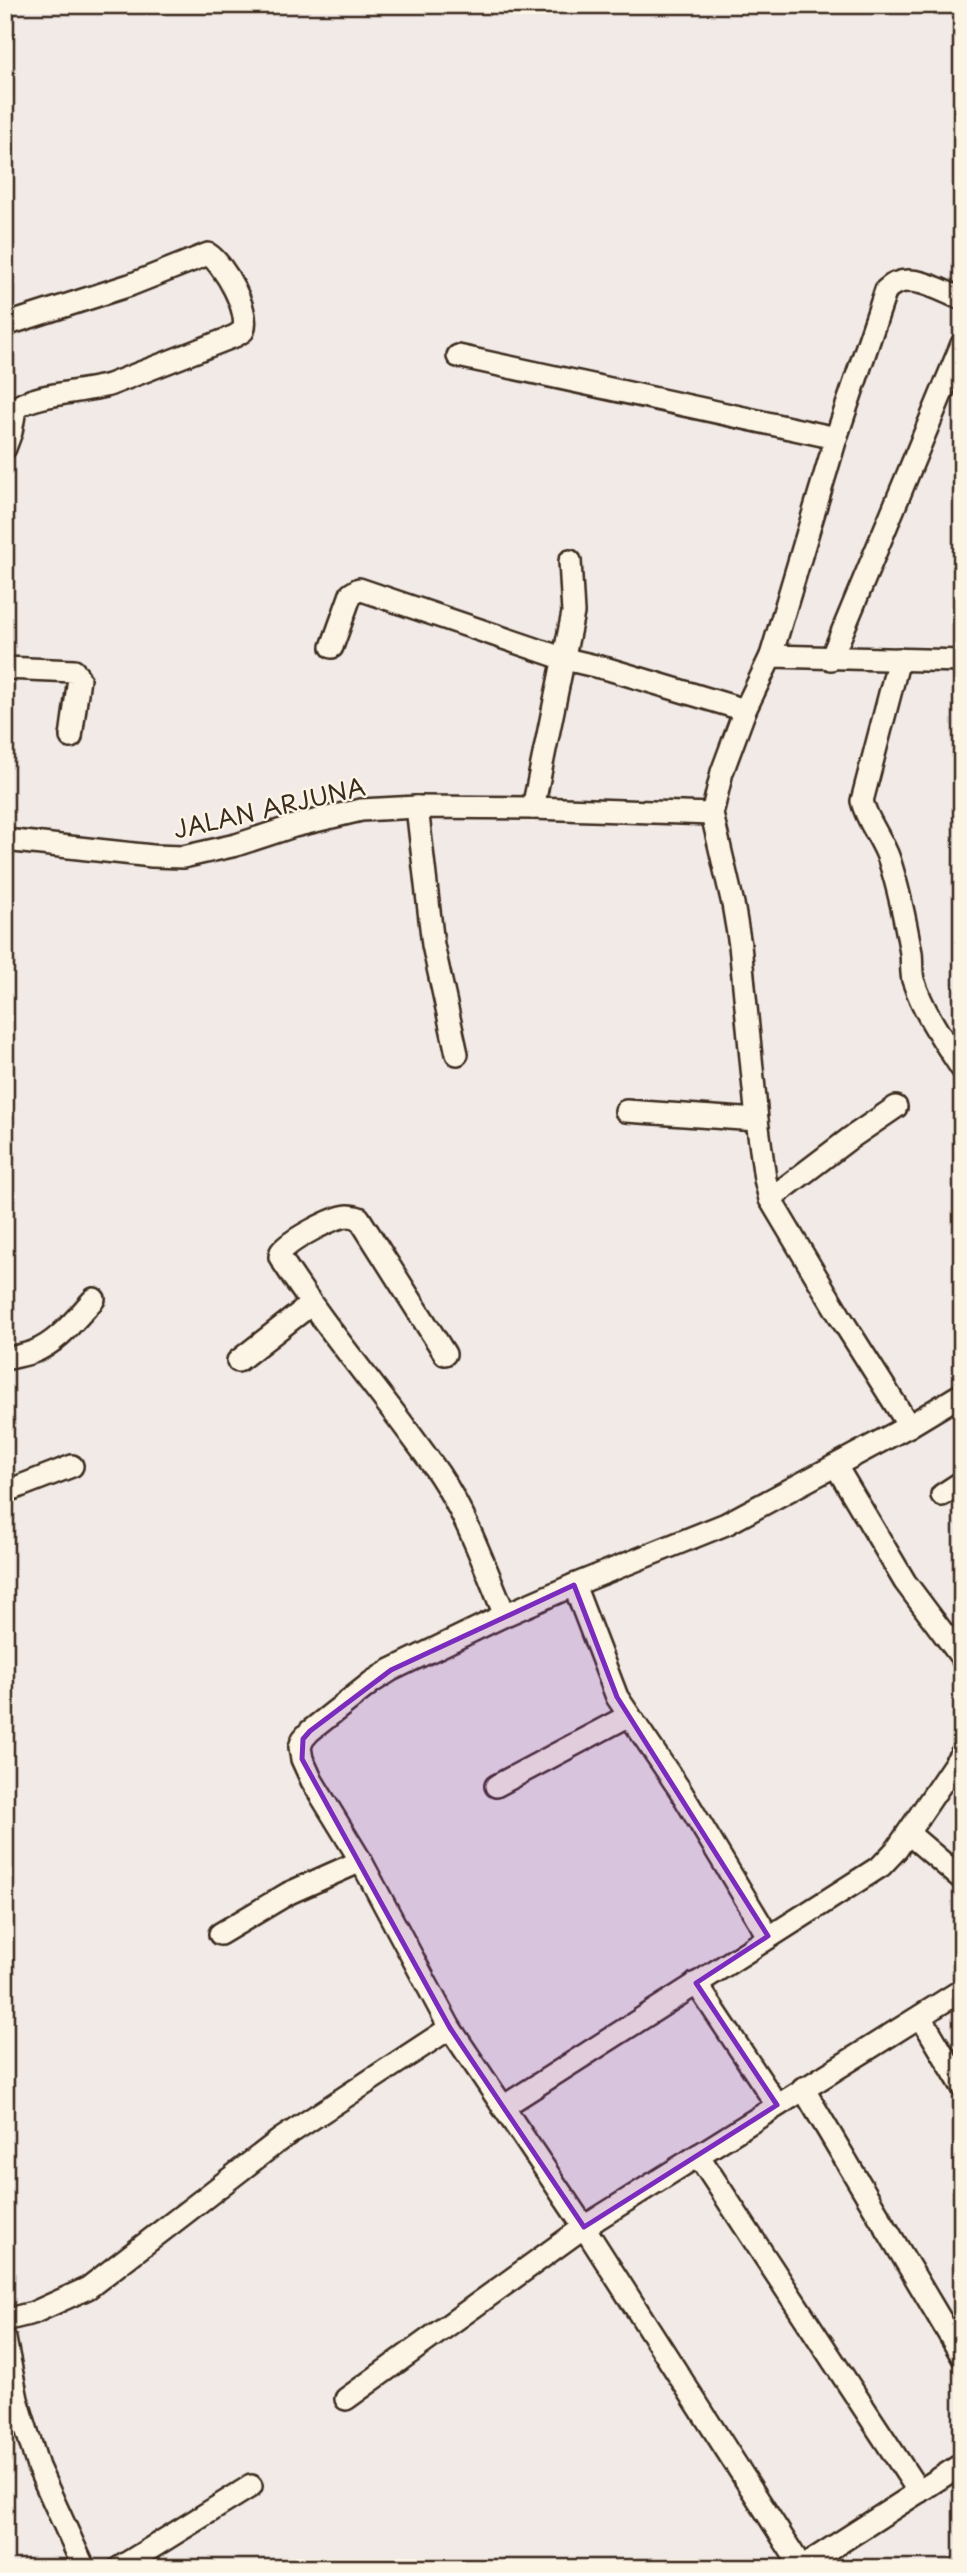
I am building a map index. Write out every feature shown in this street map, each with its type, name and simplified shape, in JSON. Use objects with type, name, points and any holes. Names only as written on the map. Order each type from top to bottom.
[{"type":"street","points":[[5,326],[130,285],[208,254],[221,265],[246,320],[243,331],[235,336],[109,385],[90,391],[26,400],[15,409],[12,432],[5,448]]},
{"type":"street","points":[[909,1426],[771,1199],[765,1179],[757,1120],[740,946],[712,814],[723,772],[745,710],[771,656],[836,438],[886,290],[895,283],[908,279],[962,299]]},
{"type":"street","points":[[831,659],[962,344]]},
{"type":"street","points":[[458,356],[836,438]]},
{"type":"street","points":[[533,808],[573,613],[570,561]]},
{"type":"street","points":[[332,647],[351,594],[359,589],[565,659],[608,669],[745,710]]},
{"type":"street","points":[[771,656],[831,659],[960,658]]},
{"type":"street","points":[[900,659],[862,801],[864,811],[882,842],[889,861],[911,953],[912,976],[920,1000],[929,1019],[962,1069]]},
{"type":"street","points":[[5,668],[74,671],[77,674],[79,678],[71,737]]},
{"type":"street","points":[[417,807],[433,945],[457,1054]]},
{"type":"street","name":"JALAN ARJUNA","points":[[5,840],[183,857],[361,810],[417,807],[533,808],[712,814]]},
{"type":"street","points":[[771,1199],[896,1107]]},
{"type":"street","points":[[626,1111],[757,1120]]},
{"type":"street","points":[[445,1354],[359,1218],[349,1216],[336,1220],[291,1242],[281,1252],[280,1257],[310,1305],[440,1476],[469,1533],[505,1615]]},
{"type":"street","points":[[5,1359],[34,1352],[48,1344],[94,1299]]},
{"type":"street","points":[[238,1361],[310,1305]]},
{"type":"street","points":[[962,1394],[836,1466],[710,1532],[574,1585],[391,1670],[362,1690],[303,1739],[300,1747],[302,1759],[312,1780],[362,1861],[450,2028],[584,2227],[802,2568],[962,2464]]},
{"type":"street","points":[[5,1492],[72,1466]]},
{"type":"street","points":[[836,1466],[905,1582],[962,1658]]},
{"type":"street","points":[[942,1495],[962,1482]]},
{"type":"street","points":[[574,1585],[606,1671],[628,1716],[680,1790],[768,1936]]},
{"type":"street","points":[[496,1786],[628,1716]]},
{"type":"street","points":[[503,2107],[881,1866],[908,1833],[962,1754]]},
{"type":"street","points":[[908,1833],[962,1879]]},
{"type":"street","points":[[220,1934],[289,1893],[362,1861]]},
{"type":"street","points":[[696,1983],[777,2105]]},
{"type":"street","points":[[346,2399],[584,2227],[962,1990]]},
{"type":"street","points":[[921,2017],[962,2086]]},
{"type":"street","points":[[5,2320],[33,2313],[88,2288],[281,2139],[450,2028]]},
{"type":"street","points":[[803,2088],[962,2356]]},
{"type":"street","points":[[698,2155],[919,2492]]},
{"type":"street","points":[[5,2339],[17,2399],[38,2467],[84,2568]]},
{"type":"street","points":[[119,2568],[251,2486]]},
{"type":"highlighted area","points":[[574,1585],[617,1697],[768,1936],[696,1983],[777,2105],[584,2227],[450,2028],[302,1759],[303,1739],[310,1731],[391,1670]]}]
